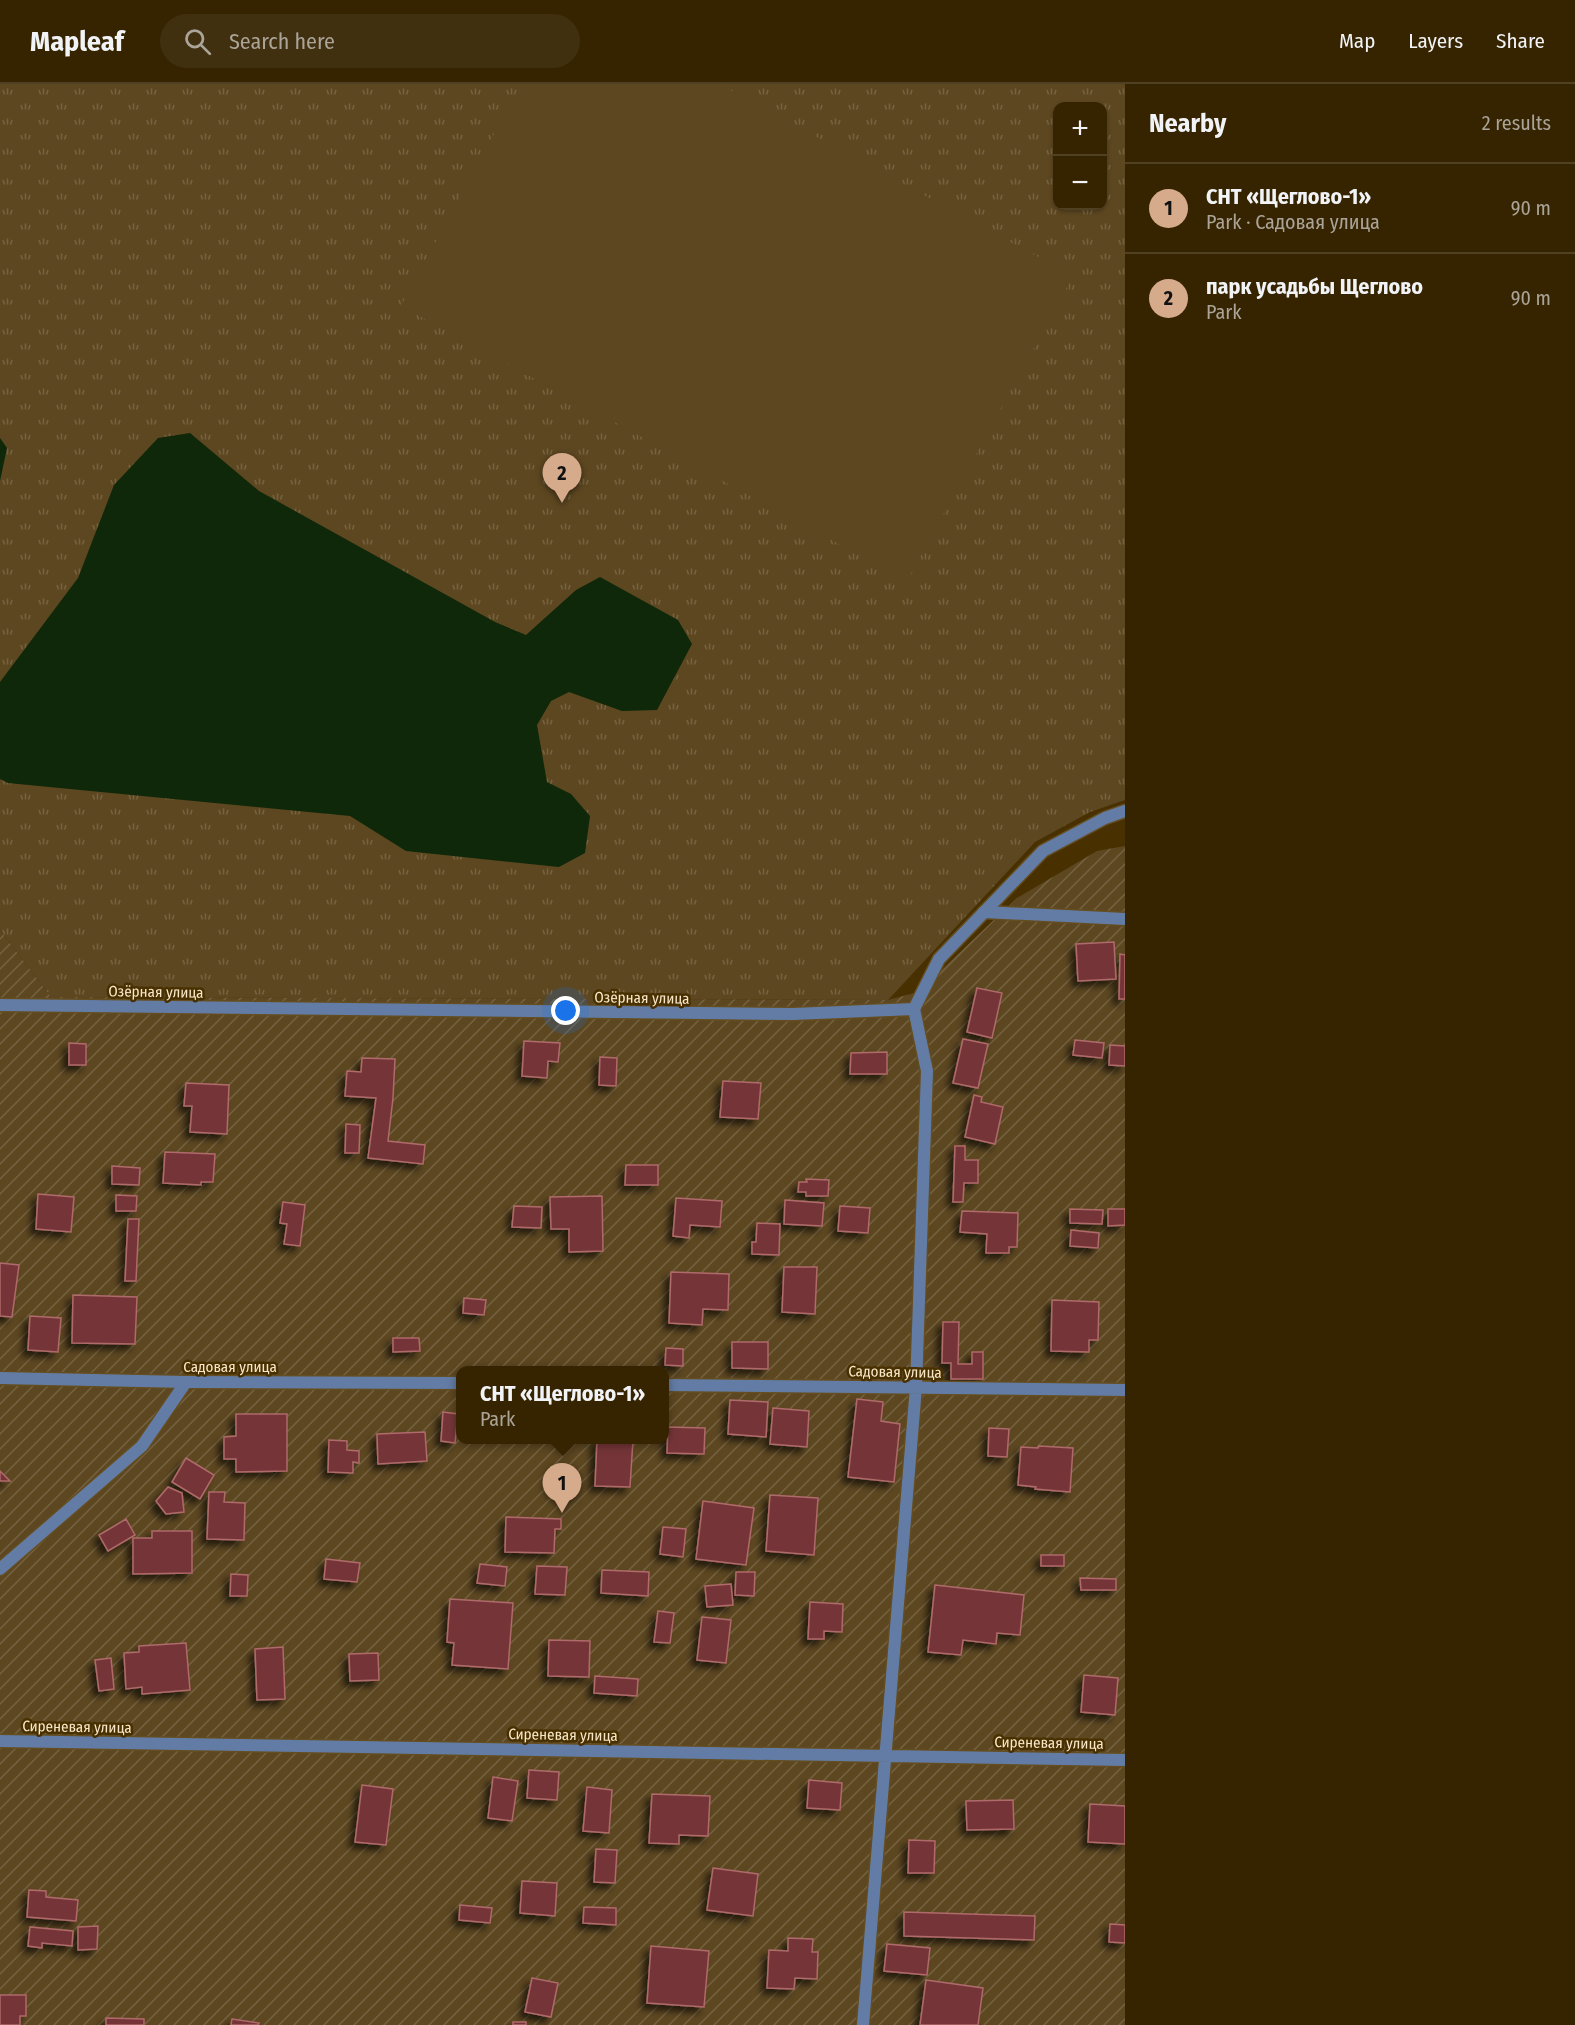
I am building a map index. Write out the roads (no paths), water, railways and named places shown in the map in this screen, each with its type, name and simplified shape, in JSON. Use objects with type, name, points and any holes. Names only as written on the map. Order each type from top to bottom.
[{"type":"street","points":[[863,2025],[916,1386],[927,1071],[914,1009],[939,959],[1043,851],[1105,818],[1125,811]]},
{"type":"street","points":[[984,912],[1125,919]]},
{"type":"street","name":"Озёрная улица","points":[[0,1005],[793,1014],[914,1009]]},
{"type":"street","name":"Садовая улица","points":[[0,1377],[186,1382],[456,1383]]},
{"type":"street","points":[[0,1569],[142,1446],[186,1382]]},
{"type":"street","name":"Садовая улица","points":[[669,1385],[1125,1390]]},
{"type":"street","name":"Сиреневая улица","points":[[0,1741],[1125,1760]]},
{"type":"place","name":"парк усадьбы Щеглово","points":[[562,503]]},
{"type":"place","name":"СНТ «Щеглово-1»","points":[[562,1513]]}]
